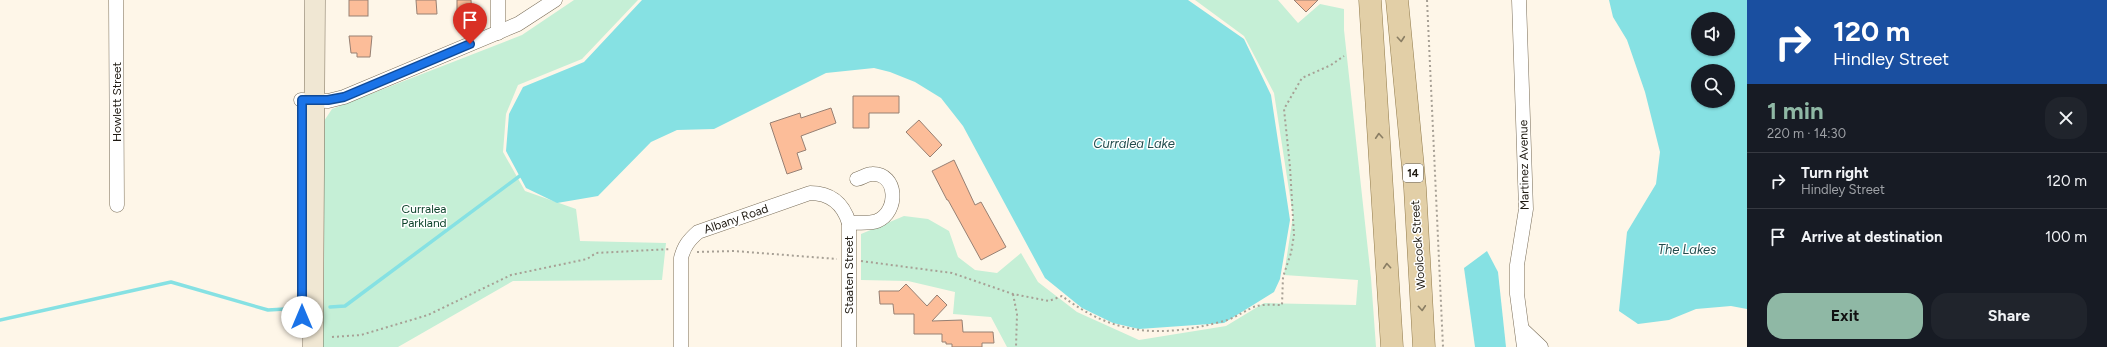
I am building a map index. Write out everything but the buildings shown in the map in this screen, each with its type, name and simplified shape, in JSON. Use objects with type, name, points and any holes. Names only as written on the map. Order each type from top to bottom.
[{"type":"main road","points":[[302,0],[308,100],[313,347]]},
{"type":"main road","points":[[302,347],[308,100],[315,0]]},
{"type":"main road","points":[[1370,0],[1392,347]]},
{"type":"main road","name":"Woolcock Street","points":[[1397,0],[1415,188],[1424,347]]},
{"type":"street","name":"Howlett Street","points":[[116,0],[117,205]]},
{"type":"street","points":[[498,0],[498,33]]},
{"type":"street","points":[[308,100],[344,97],[518,24],[555,0]]},
{"type":"street","name":"Martinez Avenue","points":[[1518,0],[1526,208],[1517,265],[1517,294],[1523,330],[1524,347]]},
{"type":"street","points":[[849,223],[877,221],[888,211],[894,196],[890,183],[883,175],[870,174],[857,180]]},
{"type":"street","name":"Albany Road","points":[[683,250],[690,239],[698,232],[810,193],[821,193],[832,198],[841,205]]},
{"type":"street","name":"Staaten Street","points":[[841,205],[849,223],[849,347]]},
{"type":"street","points":[[681,347],[681,273],[683,250]]},
{"type":"street","points":[[1523,330],[1541,347]]},
{"type":"path","points":[[1427,0],[1443,347]]},
{"type":"path","points":[[332,337],[361,335],[428,315],[511,275],[587,259],[596,253],[676,249],[734,251],[849,260],[928,269],[966,277],[1013,294],[1049,301],[1062,296],[1082,311],[1103,322],[1130,330],[1150,332],[1207,325],[1234,318],[1256,306],[1282,305],[1283,277],[1291,253],[1294,235],[1290,167],[1284,109],[1302,78],[1331,65],[1344,56]]},
{"type":"path","points":[[1013,294],[1017,314],[1016,347]]},
{"type":"green space","name":"Curralea Parkland","points":[[574,0],[638,0],[582,59],[518,85],[506,114],[503,152],[525,191],[576,209],[580,241],[666,243],[662,280],[513,281],[398,347],[322,347],[324,121],[332,109],[522,35]]},
{"type":"green space","points":[[1195,0],[1278,0],[1298,23],[1320,4],[1344,9],[1344,30],[1371,278],[1376,347],[1007,347],[991,317],[953,314],[955,292],[908,281],[861,280],[861,234],[904,216],[928,219],[949,231],[958,257],[975,270],[997,273],[1021,253],[1038,282],[1077,312],[1139,340],[1226,326],[1264,303],[1356,305],[1358,280],[1284,275],[1293,216],[1274,93],[1244,36]]},
{"type":"water","name":"Curralea Lake","points":[[642,0],[1188,0],[1244,39],[1271,95],[1290,220],[1280,279],[1274,292],[1224,323],[1139,329],[1113,323],[1082,308],[1045,278],[963,126],[941,98],[915,82],[890,72],[874,68],[826,73],[714,129],[677,130],[651,142],[598,196],[557,203],[526,188],[506,151],[509,114],[523,87],[584,62]]},
{"type":"water","name":"The Lakes","points":[[1609,0],[1747,0],[1747,309],[1731,306],[1696,309],[1669,320],[1638,324],[1619,311],[1627,232],[1656,184],[1660,152],[1645,92],[1627,40],[1613,17]]},
{"type":"water","points":[[1487,251],[1498,272],[1506,347],[1475,347],[1464,268]]},
{"type":"waterway","points":[[330,307],[345,306],[521,175]]},
{"type":"waterway","points":[[0,320],[171,282],[268,310],[285,309]]},
{"type":"route","points":[[302,317],[302,100],[328,100],[344,97],[470,44]]}]
